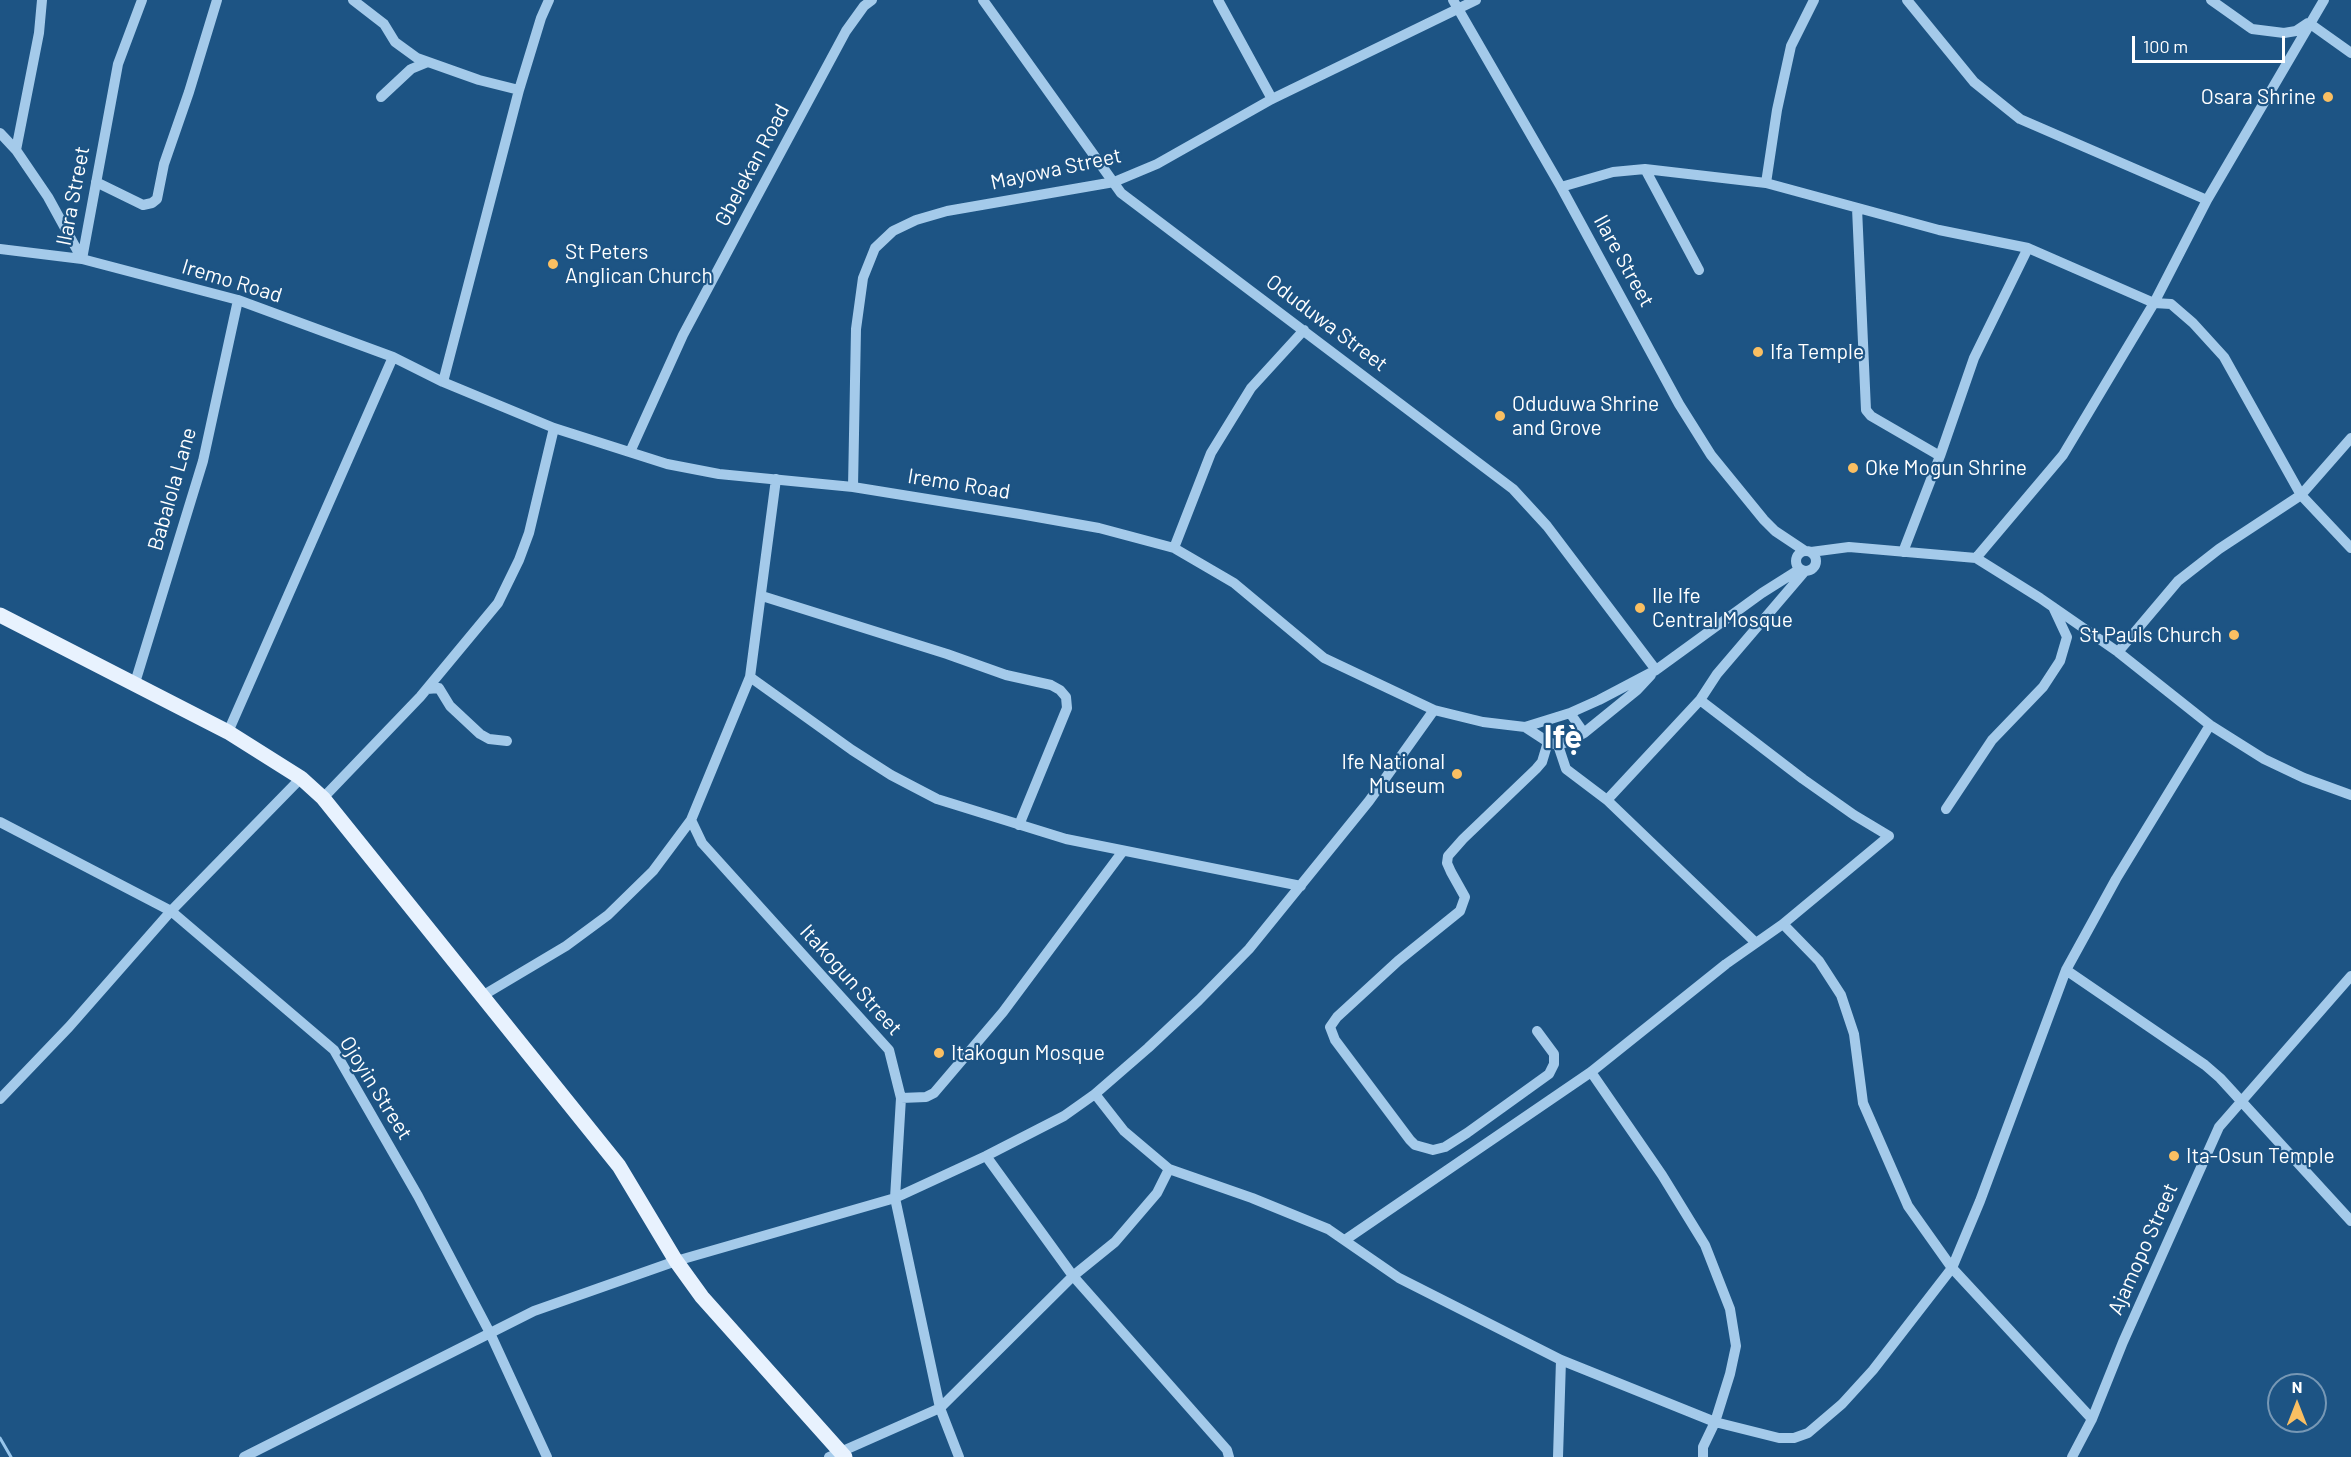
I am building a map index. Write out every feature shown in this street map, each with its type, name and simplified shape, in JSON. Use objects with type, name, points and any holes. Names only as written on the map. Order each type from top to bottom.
[{"type":"main road","points":[[0,615],[134,686],[228,732],[301,778],[323,798],[619,1166],[676,1261],[702,1297],[838,1455]]},
{"type":"street","points":[[16,150],[39,33],[42,0]]},
{"type":"street","name":"Ilara Street","points":[[82,259],[118,64],[142,0]]},
{"type":"street","points":[[96,182],[143,205],[157,199],[164,164],[217,0]]},
{"type":"street","points":[[353,0],[384,24],[395,42],[417,58],[479,80],[519,90]]},
{"type":"street","points":[[443,382],[519,90],[541,18],[549,0]]},
{"type":"street","name":"Gbelekan Road","points":[[630,452],[683,335],[747,215],[846,31],[864,6],[872,0]]},
{"type":"street","name":"Oduduwa Street","points":[[983,0],[1121,193],[1513,489],[1547,526],[1656,670]]},
{"type":"street","points":[[1218,0],[1272,99]]},
{"type":"street","name":"Mayowa Street","points":[[853,487],[856,329],[863,278],[875,248],[893,231],[916,220],[947,210],[1114,182],[1157,164],[1272,99],[1456,4],[1476,0]]},
{"type":"street","points":[[1766,183],[1791,46],[1814,0]]},
{"type":"street","points":[[1907,0],[1974,82],[2020,119],[2207,200]]},
{"type":"street","points":[[2211,0],[2252,29],[2284,33],[2296,31],[2308,23]]},
{"type":"street","points":[[1976,558],[2063,455],[2154,303],[2207,200],[2308,23],[2324,0]]},
{"type":"street","name":"Ilare Street","points":[[1456,4],[1561,187],[1679,404],[1711,455],[1764,520],[1804,561]]},
{"type":"street","points":[[2308,23],[2351,53]]},
{"type":"street","points":[[381,97],[411,69],[428,62]]},
{"type":"street","name":"Ilara Street","points":[[0,133],[16,150],[48,196],[82,259]]},
{"type":"street","points":[[1646,169],[1699,270]]},
{"type":"street","points":[[1561,187],[1613,172],[1646,169],[1766,183],[1939,230],[2028,248],[2154,303],[2171,304],[2193,323],[2224,357],[2301,495],[2351,548]]},
{"type":"street","points":[[1857,208],[1866,410],[1871,416],[1940,456]]},
{"type":"street","points":[[1903,552],[1974,358],[2028,248]]},
{"type":"street","name":"Iremo Road","points":[[0,249],[82,259],[238,300],[393,357],[443,382],[554,428],[668,464],[719,474],[853,487],[1099,528],[1174,548],[1234,583],[1324,658],[1434,711],[1483,722],[1525,727]]},
{"type":"street","name":"Babalola Lane","points":[[134,686],[203,461],[238,300]]},
{"type":"street","points":[[1174,548],[1211,453],[1251,388],[1304,330]]},
{"type":"street","points":[[228,732],[393,357]]},
{"type":"street","points":[[323,798],[427,689],[491,612],[508,584],[529,533],[554,428]]},
{"type":"street","points":[[2118,652],[2178,581],[2219,549],[2301,495],[2351,438]]},
{"type":"street","points":[[482,996],[566,946],[608,915],[652,871],[691,820],[750,677],[776,479]]},
{"type":"street","points":[[1525,727],[1570,713],[1656,670],[1804,561],[1849,547],[1976,558],[2118,652],[2210,726],[2264,759],[2304,778],[2351,795]]},
{"type":"street","points":[[1607,800],[1700,700],[1717,674],[1804,561]]},
{"type":"street","points":[[762,596],[947,654],[1006,675],[1051,685],[1060,690],[1066,697],[1067,708],[1019,825]]},
{"type":"street","points":[[1946,808],[1992,740],[2043,687],[2060,661],[2067,637],[2052,607]]},
{"type":"street","points":[[1525,727],[1553,743],[1568,742],[1584,733],[1637,690],[1656,670]]},
{"type":"street","points":[[750,677],[891,775],[937,799],[1066,839],[1301,886]]},
{"type":"street","points":[[427,689],[439,688],[450,706],[480,734],[489,739],[507,741]]},
{"type":"street","points":[[1345,1240],[1591,1072],[1755,942],[1783,924],[1889,836],[1854,815],[1803,779],[1700,700]]},
{"type":"street","points":[[244,1457],[534,1311],[676,1261],[895,1198],[986,1156],[1064,1116],[1095,1094],[1199,1000],[1249,949],[1369,801],[1434,711]]},
{"type":"street","points":[[1570,713],[1584,733]]},
{"type":"street","points":[[1095,1094],[1124,1131],[1169,1169],[1252,1198],[1328,1229],[1399,1278],[1561,1360],[1715,1422],[1779,1438],[1794,1438],[1808,1433],[1842,1404],[1873,1370],[1952,1268],[1980,1200],[2066,970],[2116,879],[2210,726]]},
{"type":"street","points":[[1553,743],[1566,769],[1607,800],[1755,942]]},
{"type":"street","points":[[1537,1031],[1554,1054],[1554,1064],[1549,1074],[1467,1133],[1445,1147],[1433,1150],[1424,1149],[1410,1140],[1335,1040],[1330,1027],[1337,1017],[1381,977],[1460,911],[1465,897],[1447,863],[1448,855],[1462,838],[1536,769],[1553,743]]},
{"type":"street","points":[[0,1100],[69,1027],[171,911],[301,778]]},
{"type":"street","name":"Itakogun Street","points":[[691,820],[702,843],[889,1050],[901,1098],[895,1198],[939,1408],[959,1457]]},
{"type":"street","name":"Ojoyin Street","points":[[0,822],[171,911],[334,1050],[418,1196],[490,1333],[547,1457]]},
{"type":"street","points":[[901,1098],[926,1097],[934,1093],[1003,1012],[1123,851]]},
{"type":"street","points":[[1783,924],[1819,962],[1841,995],[1854,1034],[1863,1103],[1908,1206],[1952,1268],[2092,1419]]},
{"type":"street","points":[[2066,970],[2205,1065],[2351,1221]]},
{"type":"street","name":"Ajamopo Street","points":[[2072,1457],[2092,1419],[2123,1342],[2219,1127],[2351,976]]},
{"type":"street","points":[[1591,1072],[1662,1175],[1705,1245],[1730,1309],[1736,1346],[1715,1422],[1703,1447],[1703,1457]]},
{"type":"street","points":[[986,1156],[1073,1276],[1227,1450],[1229,1457]]},
{"type":"street","points":[[838,1455],[939,1408],[1073,1276],[1115,1242],[1157,1193],[1169,1169]]},
{"type":"street","points":[[1558,1457],[1561,1360]]},
{"type":"waterway","points":[[0,1438],[11,1457]]},
{"type":"place","name":"Osara Shrine","points":[[2328,97]]},
{"type":"place","name":"St Peters Anglican Church","points":[[553,264]]},
{"type":"place","name":"Ifa Temple","points":[[1758,352]]},
{"type":"place","name":"Oduduwa Shrine and Grove","points":[[1500,416]]},
{"type":"place","name":"Oke Mogun Shrine","points":[[1853,468]]},
{"type":"place","name":"Ile Ife Central Mosque","points":[[1640,608]]},
{"type":"place","name":"St Pauls Church","points":[[2234,635]]},
{"type":"place","name":"Ife National Museum","points":[[1457,774]]},
{"type":"place","name":"Itakogun Mosque","points":[[939,1053]]},
{"type":"place","name":"Ita-Osun Temple","points":[[2174,1156]]},
{"type":"district","name":"Ifẹ̀","points":[[1563,737]]}]
